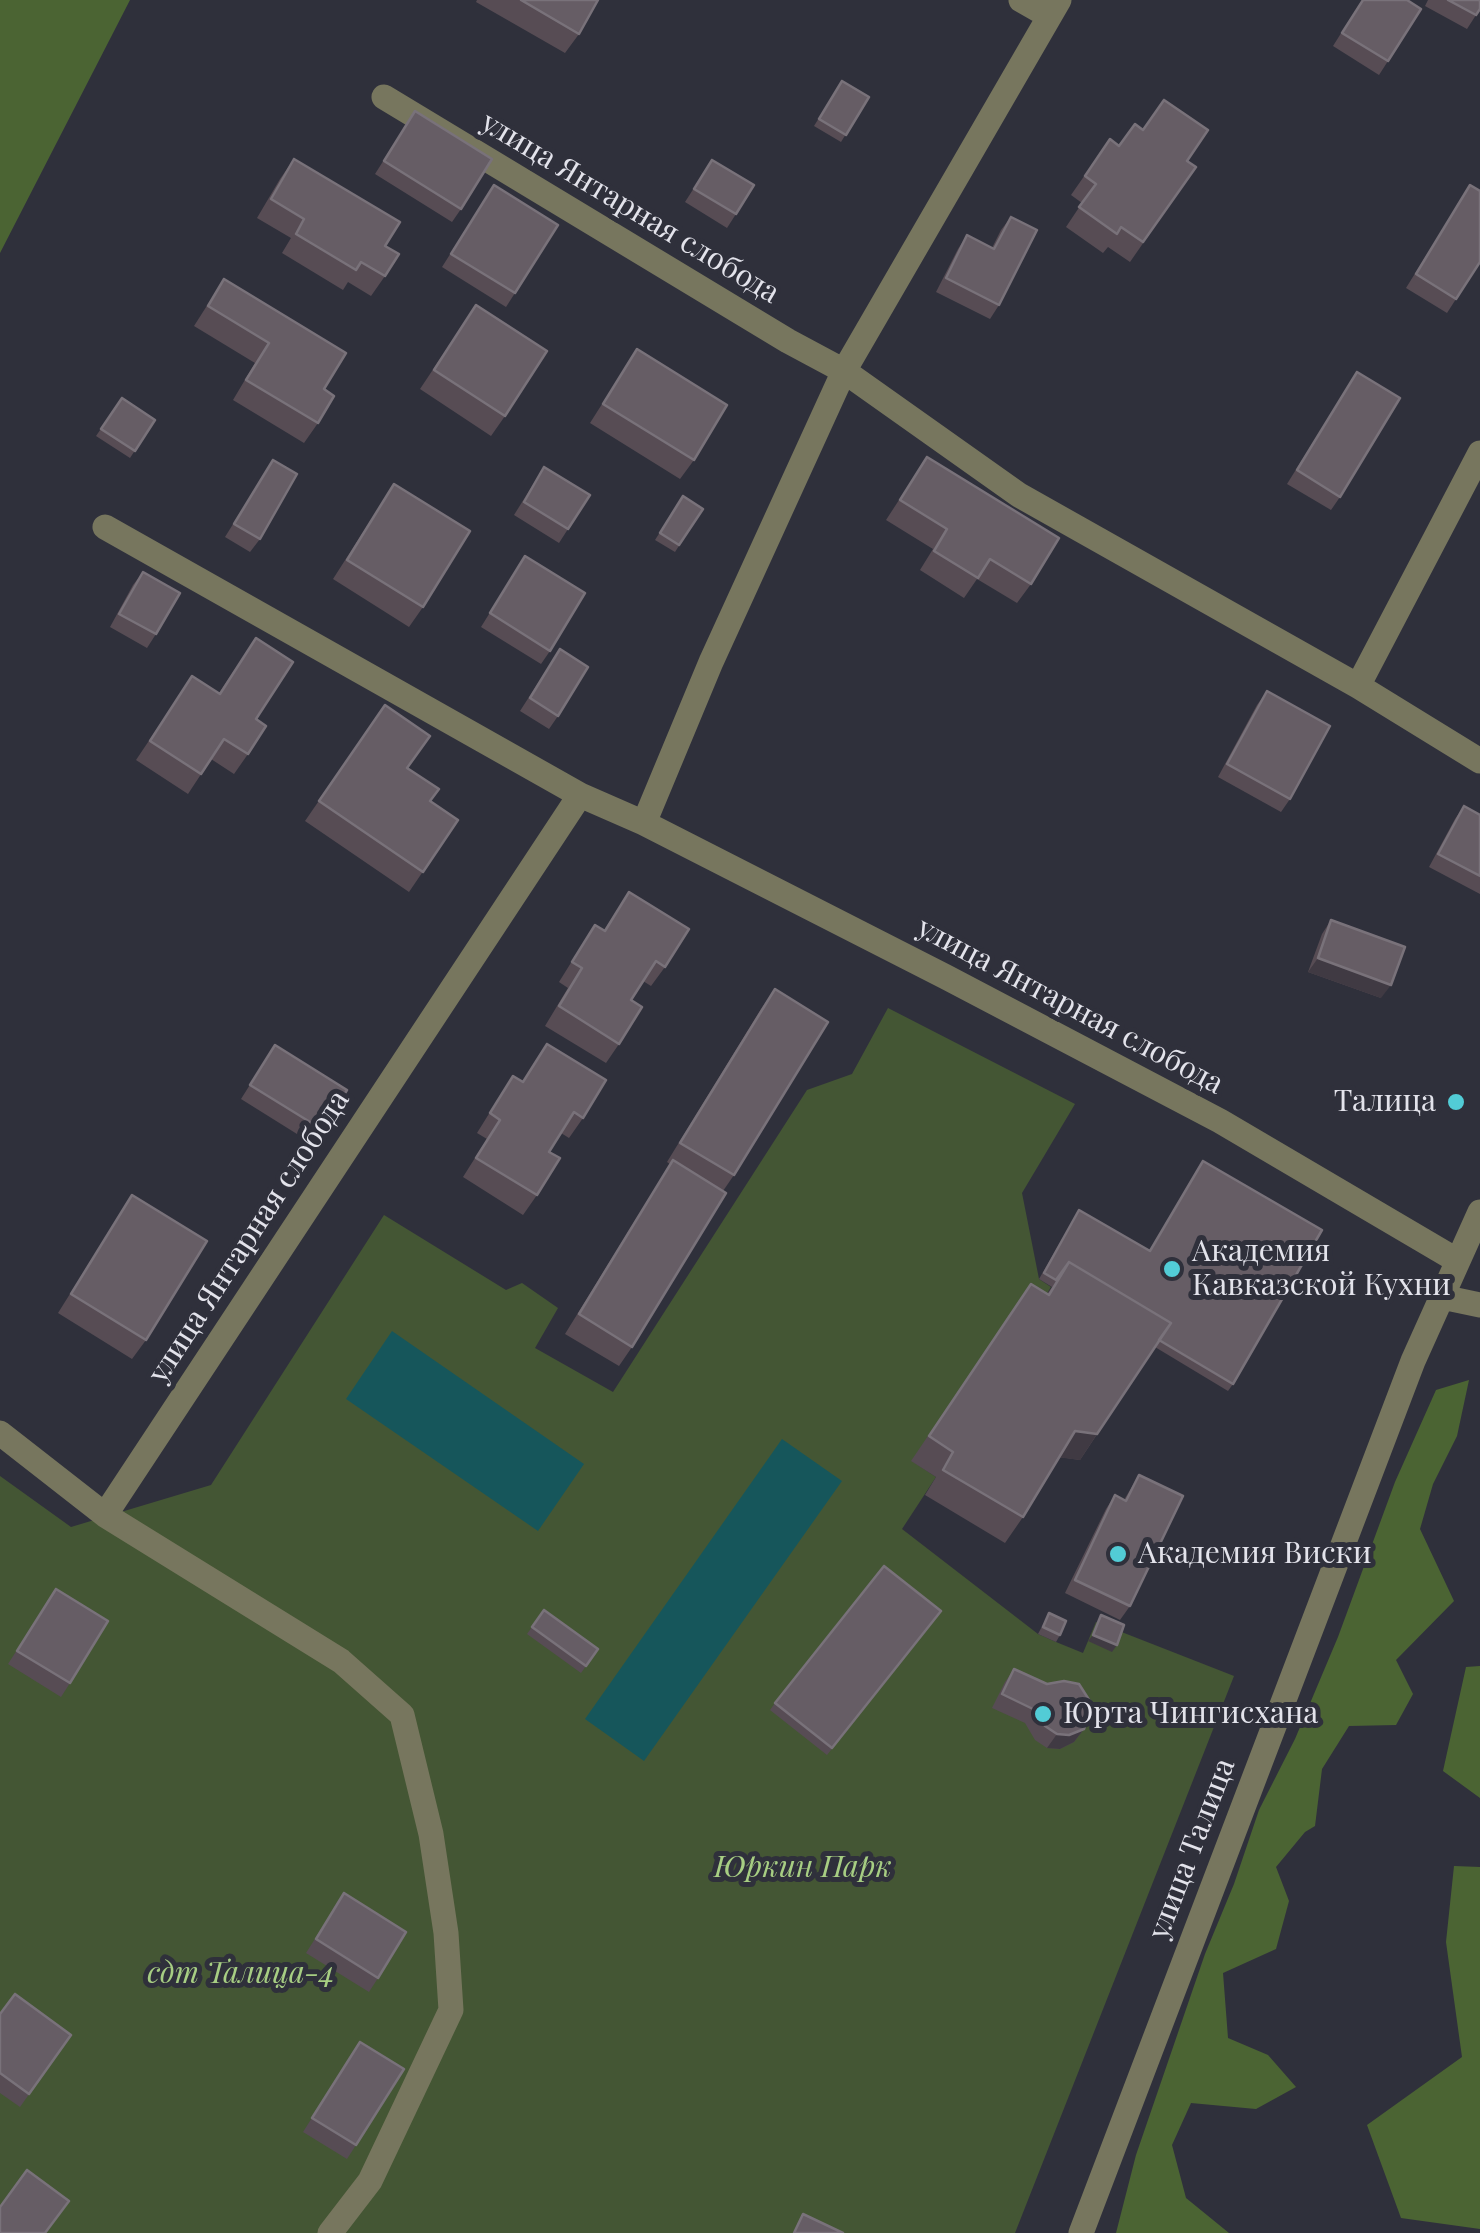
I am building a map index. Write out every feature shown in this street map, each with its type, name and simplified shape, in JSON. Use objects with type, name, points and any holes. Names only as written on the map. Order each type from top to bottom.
[{"type":"street","points":[[644,823],[844,371],[1054,8],[1021,0]]},
{"type":"street","name":"улица Янтарная слобода","points":[[384,97],[844,371],[1019,495],[1358,686],[1480,761]]},
{"type":"street","points":[[1358,686],[1480,453]]},
{"type":"street","name":"улица Янтарная слобода","points":[[105,527],[580,795],[644,823],[1220,1121],[1458,1260]]},
{"type":"street","name":"улица Янтарная слобода","points":[[105,1515],[580,795]]},
{"type":"street","name":"улица Талица","points":[[1080,2233],[1413,1361],[1480,1212]]},
{"type":"street","points":[[1442,1297],[1480,1306]]},
{"type":"street","points":[[0,1433],[105,1515],[340,1660],[402,1715],[432,1834],[446,1933],[451,2010],[370,2181],[330,2233]]},
{"type":"green space","name":"Юркин Парк","points":[[888,1008],[1075,1104],[1022,1193],[1039,1279],[1051,1287],[1031,1320],[912,1461],[936,1477],[902,1529],[1038,1634],[1056,1642],[1083,1653],[1096,1622],[1234,1676],[1015,2233],[0,2233],[0,1476],[71,1527],[211,1485],[384,1215],[506,1290],[522,1283],[558,1308],[535,1348],[613,1392],[807,1090],[852,1074]]},
{"type":"shaded area","points":[[0,0],[130,0],[0,253]]},
{"type":"shaded area","points":[[392,1331],[584,1464],[538,1531],[346,1399]]},
{"type":"shaded area","points":[[1469,1380],[1457,1436],[1433,1484],[1420,1529],[1454,1601],[1396,1660],[1413,1694],[1396,1725],[1349,1726],[1322,1769],[1315,1826],[1305,1832],[1276,1867],[1289,1901],[1276,1949],[1223,1973],[1228,2038],[1268,2055],[1296,2087],[1256,2109],[1191,2103],[1172,2145],[1186,2198],[1229,2233],[1116,2233],[1136,2155],[1259,1810],[1295,1739],[1338,1637],[1395,1482],[1436,1390]]},
{"type":"shaded area","points":[[782,1439],[842,1481],[644,1761],[585,1719]]},
{"type":"shaded area","points":[[1480,1666],[1480,1798],[1443,1771],[1466,1667]]},
{"type":"shaded area","points":[[1454,1866],[1480,1867],[1480,2229],[1401,2218],[1367,2125],[1462,2057],[1446,1942]]},
{"type":"building","points":[[521,0],[598,0],[579,34]]},
{"type":"building","points":[[1363,0],[1407,0],[1421,9],[1388,61],[1342,33]]},
{"type":"building","points":[[1448,0],[1480,0],[1480,9],[1476,15]]},
{"type":"building","points":[[842,81],[869,97],[846,135],[819,119]]},
{"type":"building","points":[[1164,100],[1208,130],[1187,161],[1196,167],[1143,242],[1121,227],[1117,234],[1079,207],[1096,184],[1085,176],[1110,139],[1119,146],[1135,124],[1143,130]]},
{"type":"building","points":[[415,111],[492,159],[461,209],[384,161]]},
{"type":"building","points":[[294,159],[400,222],[385,246],[399,254],[385,276],[361,262],[356,270],[296,234],[304,219],[271,199]]},
{"type":"building","points":[[712,160],[754,185],[736,214],[694,189]]},
{"type":"building","points":[[494,185],[558,225],[515,293],[451,254]]},
{"type":"building","points":[[1470,185],[1480,191],[1480,262],[1456,299],[1416,274]]},
{"type":"building","points":[[1011,217],[1037,230],[999,305],[946,278],[967,235],[994,249]]},
{"type":"building","points":[[224,279],[346,353],[324,389],[334,396],[318,423],[246,380],[269,343],[208,306]]},
{"type":"building","points":[[476,305],[547,351],[505,416],[434,370]]},
{"type":"building","points":[[637,349],[727,405],[694,460],[603,404]]},
{"type":"building","points":[[1357,372],[1400,398],[1340,497],[1297,470]]},
{"type":"building","points":[[122,398],[155,420],[135,451],[101,429]]},
{"type":"building","points":[[927,457],[1059,538],[1031,584],[990,559],[978,578],[934,551],[947,529],[900,500]]},
{"type":"building","points":[[273,460],[297,474],[260,539],[234,524]]},
{"type":"building","points":[[544,467],[590,495],[568,529],[524,502]]},
{"type":"building","points":[[394,484],[470,531],[423,607],[347,560]]},
{"type":"building","points":[[683,496],[703,509],[679,545],[660,533]]},
{"type":"building","points":[[525,556],[585,593],[550,651],[490,613]]},
{"type":"building","points":[[143,572],[180,593],[156,634],[119,614]]},
{"type":"building","points":[[256,638],[293,662],[256,719],[266,726],[248,754],[224,739],[201,774],[150,741],[192,676],[220,694]]},
{"type":"building","points":[[560,649],[588,667],[558,716],[530,698]]},
{"type":"building","points":[[1267,691],[1330,726],[1290,799],[1227,764]]},
{"type":"building","points":[[385,705],[430,736],[407,768],[439,789],[430,801],[458,820],[423,872],[319,801]]},
{"type":"building","points":[[1464,806],[1480,815],[1480,876],[1438,854]]},
{"type":"building","points":[[629,892],[689,929],[665,967],[656,961],[631,1000],[642,1007],[619,1044],[559,1006],[582,968],[572,962],[595,925],[605,931]]},
{"type":"building","points":[[1331,920],[1405,947],[1391,985],[1318,958]]},
{"type":"building","points":[[775,989],[828,1022],[734,1175],[680,1143]]},
{"type":"building","points":[[547,1044],[606,1080],[583,1118],[574,1112],[549,1152],[560,1158],[537,1195],[476,1158],[500,1120],[490,1113],[513,1076],[523,1082]]},
{"type":"building","points":[[275,1045],[347,1090],[323,1130],[250,1085]]},
{"type":"building","points":[[673,1160],[726,1193],[632,1347],[579,1314]]},
{"type":"building","name":"Академия Кавказской Кухни","points":[[1203,1161],[1322,1230],[1233,1384],[1159,1340],[1171,1323],[1069,1262],[1056,1280],[1044,1273],[1079,1210],[1150,1251]]},
{"type":"building","points":[[132,1195],[207,1241],[146,1340],[71,1294]]},
{"type":"building","points":[[1069,1262],[1171,1323],[1097,1434],[1075,1431],[1023,1517],[943,1470],[953,1452],[929,1436],[1031,1284],[1049,1295]]},
{"type":"building","name":"Академия Виски","points":[[1139,1475],[1183,1496],[1130,1606],[1075,1580],[1115,1495],[1126,1501]]},
{"type":"building","points":[[884,1566],[941,1611],[832,1748],[775,1703]]},
{"type":"building","points":[[56,1589],[108,1621],[70,1683],[17,1651]]},
{"type":"building","points":[[544,1610],[598,1649],[586,1666],[532,1627]]},
{"type":"building","points":[[1049,1613],[1066,1621],[1060,1635],[1043,1627]]},
{"type":"building","points":[[1101,1615],[1124,1625],[1117,1645],[1093,1635]]},
{"type":"building","points":[[1014,1669],[1047,1684],[1079,1684],[1093,1706],[1084,1729],[1069,1735],[1057,1734],[1045,1726],[1035,1710],[1002,1694]]},
{"type":"building","points":[[344,1893],[406,1932],[378,1978],[316,1939]]},
{"type":"building","points":[[15,1994],[71,2035],[29,2094],[0,2073],[0,2014]]},
{"type":"building","points":[[360,2042],[404,2069],[356,2145],[312,2118]]},
{"type":"building","points":[[27,2170],[69,2201],[45,2233],[0,2233],[0,2207]]},
{"type":"building","points":[[803,2214],[843,2233],[794,2233]]},
{"type":"place","name":"Талица","points":[[1456,1102]]},
{"type":"place","name":"Академия Кавказской Кухни","points":[[1172,1269]]},
{"type":"place","name":"Академия Виски","points":[[1118,1554]]},
{"type":"place","name":"Юрта Чингисхана","points":[[1043,1714]]},
{"type":"park label","name":"сдт Талица-4","points":[[241,1974]]}]
